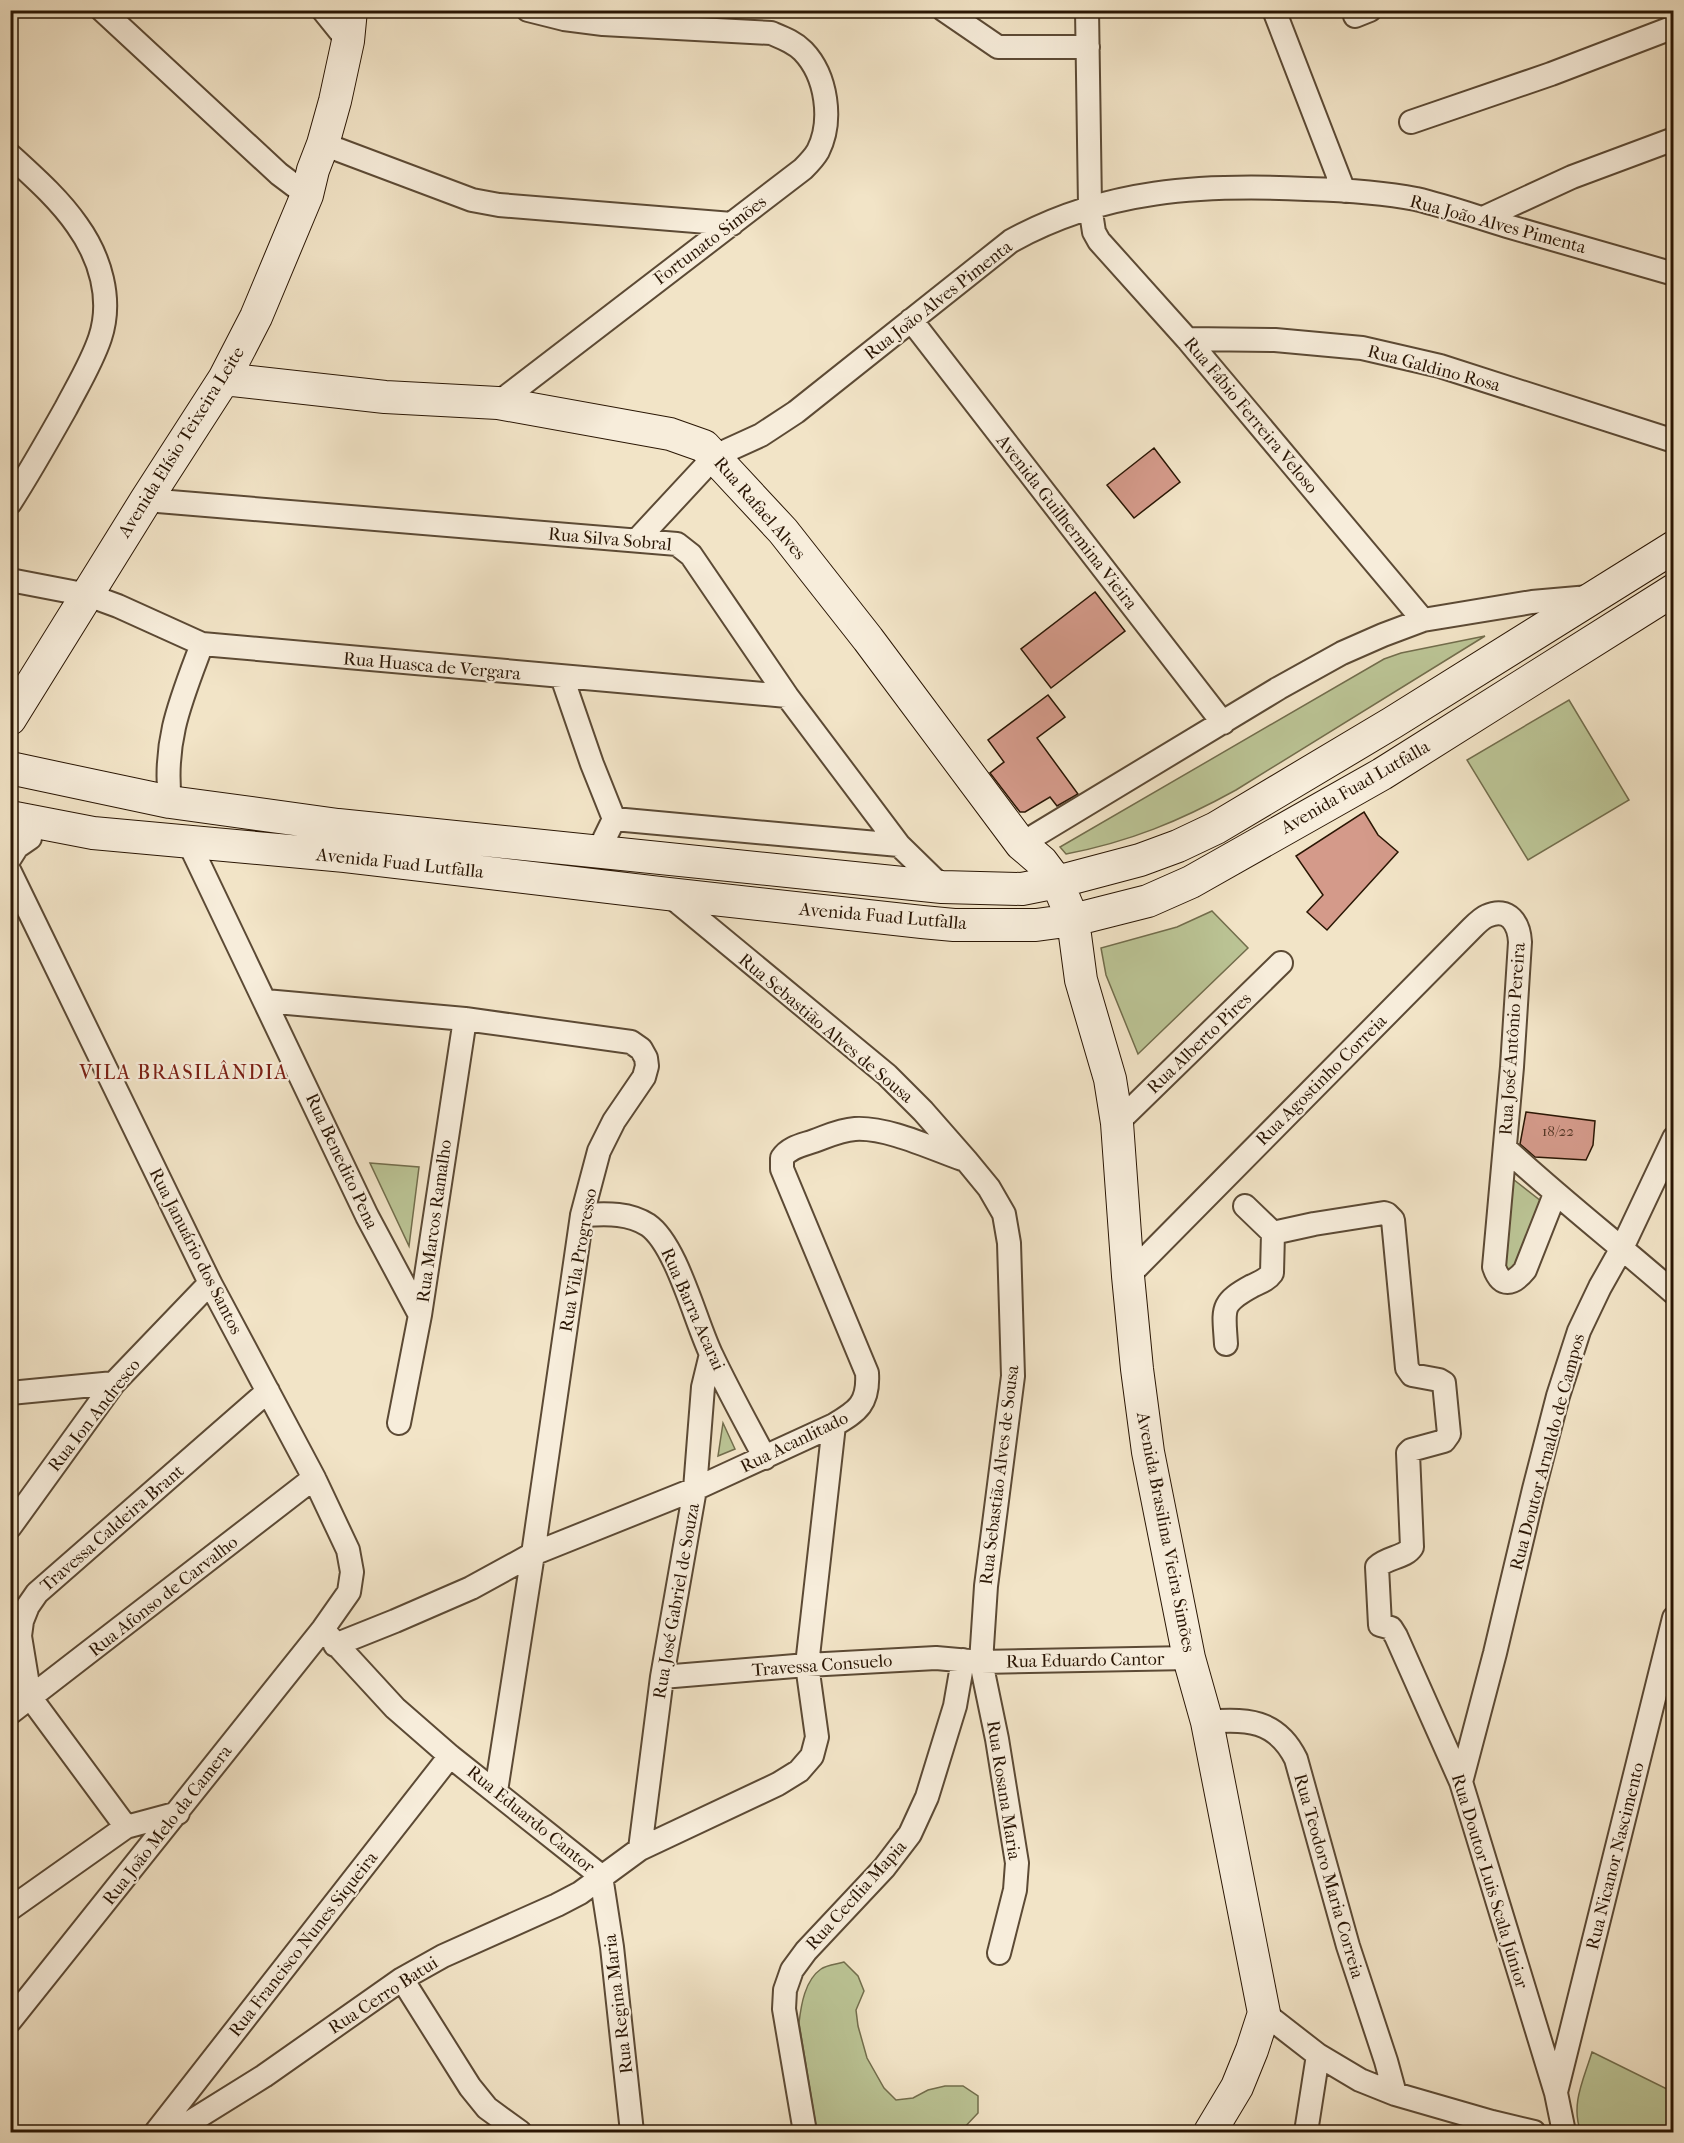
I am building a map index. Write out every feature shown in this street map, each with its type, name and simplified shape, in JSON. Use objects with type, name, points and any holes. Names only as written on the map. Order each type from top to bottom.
[{"type":"main road","name":"Avenida Elísio Teixeira Leite","points":[[10,719],[224,379],[256,317],[307,195],[335,101],[348,41],[351,10]]},
{"type":"main road","name":"Rua Rafael Alves","points":[[224,379],[385,397],[498,403],[670,434],[699,444],[715,456],[783,531],[861,630],[1021,844]]},
{"type":"main road","name":"Avenida Fuad Lutfalla","points":[[10,768],[170,802],[301,820],[942,887],[1022,889],[1140,860],[1178,846],[1216,828],[1392,723],[1674,547]]},
{"type":"main road","name":"Avenida Fuad Lutfalla","points":[[15,839],[93,833],[345,856],[954,925],[1036,925],[1073,920],[1148,901],[1191,882],[1382,774],[1674,590]]},
{"type":"main road","points":[[287,851],[299,837],[301,820]]},
{"type":"main road","name":"Avenida Brasilina Vieira Simões","points":[[1021,844],[1042,862],[1057,882],[1073,920],[1081,980],[1110,1079],[1117,1123],[1137,1369],[1148,1452],[1189,1658],[1207,1722],[1264,2013]]},
{"type":"main road","name":"Avenida Brasilina Vieira Simões","points":[[1021,844],[1022,889],[1036,925],[1081,980]]},
{"type":"main road","points":[[1210,2133],[1237,2087],[1264,2013]]},
{"type":"street","points":[[102,10],[279,174],[307,195]]},
{"type":"street","points":[[323,10],[348,41]]},
{"type":"street","name":"Fortunato Simões","points":[[498,403],[803,169],[816,154],[823,138],[826,112],[823,88],[815,66],[788,39],[771,33],[603,24],[551,17],[528,10]]},
{"type":"street","points":[[944,10],[986,41],[1003,48],[1088,46]]},
{"type":"street","name":"Rua Fábio Ferreira Veloso","points":[[1087,10],[1090,206],[1094,232],[1107,252],[1187,339],[1423,620]]},
{"type":"street","points":[[1274,10],[1344,190]]},
{"type":"street","points":[[1411,122],[1551,74],[1674,27]]},
{"type":"street","points":[[1483,218],[1572,177],[1674,139]]},
{"type":"street","points":[[322,144],[472,200],[499,205],[732,224]]},
{"type":"street","points":[[10,155],[57,200],[78,226],[97,260],[104,281],[105,307],[101,336],[86,371],[10,503]]},
{"type":"street","name":"Rua João Alves Pimenta","points":[[715,456],[761,435],[796,412],[1011,241],[1040,225],[1090,206],[1149,194],[1206,188],[1264,187],[1344,190],[1414,199],[1674,274]]},
{"type":"street","name":"Avenida Guilhermina Vieira","points":[[912,320],[1222,723]]},
{"type":"street","name":"Rua Galdino Rosa","points":[[1187,339],[1275,340],[1362,348],[1440,366],[1674,441]]},
{"type":"street","points":[[637,540],[715,456]]},
{"type":"street","name":"Rua Silva Sobral","points":[[146,500],[677,544],[685,548],[787,696],[899,845],[942,887]]},
{"type":"street","name":"Rua Huasca de Vergara","points":[[10,580],[88,595],[202,644],[787,696]]},
{"type":"street","name":"Avenida Fuad Lutfalla","points":[[1021,844],[1279,688],[1342,653],[1383,635],[1423,620],[1532,602],[1593,597]]},
{"type":"street","points":[[170,802],[167,779],[169,747],[176,713],[202,644]]},
{"type":"street","points":[[562,677],[614,819],[598,852]]},
{"type":"street","points":[[614,819],[899,845]]},
{"type":"street","name":"Rua Benedito Pena","points":[[189,843],[367,1216],[420,1315]]},
{"type":"street","name":"Rua Januário dos Santos","points":[[10,872],[210,1283],[314,1479],[348,1550],[352,1572],[349,1592],[329,1637]]},
{"type":"street","name":"Rua Sebastião Alves de Sousa","points":[[669,894],[887,1075],[923,1111],[966,1160],[988,1188],[1004,1214],[1009,1243],[1013,1376],[986,1586],[972,1661]]},
{"type":"street","name":"Rua Agostinho Correia","points":[[1128,1276],[1472,928],[1487,916],[1498,914],[1507,915],[1515,921],[1520,930]]},
{"type":"street","name":"Rua José Antônio Pereira","points":[[1520,930],[1517,1002],[1494,1267],[1497,1275],[1503,1281],[1510,1283],[1517,1280],[1525,1270],[1555,1194]]},
{"type":"street","name":"Rua Alberto Pires","points":[[1117,1123],[1281,963]]},
{"type":"street","name":"Rua Vila Progresso","points":[[265,1001],[465,1019],[631,1042],[646,1058],[647,1066],[644,1077],[614,1121],[599,1151],[582,1215],[496,1791]]},
{"type":"street","name":"Rua Marcos Ramalho","points":[[399,1423],[420,1315],[465,1019]]},
{"type":"street","name":"Rua Acanlitado","points":[[329,1637],[395,1621],[471,1588],[533,1554],[695,1490],[854,1414],[864,1401],[868,1388],[867,1373],[782,1169],[783,1158],[790,1150],[843,1131],[857,1129],[900,1137],[966,1160]]},
{"type":"street","name":"Rua Doutor Arnaldo de Campos","points":[[1461,1782],[1558,1396],[1579,1331],[1622,1248],[1674,1138]]},
{"type":"street","points":[[1505,1148],[1555,1194],[1674,1293]]},
{"type":"street","points":[[1226,1344],[1224,1316],[1228,1301],[1233,1296],[1268,1278],[1272,1273],[1273,1233],[1245,1206]]},
{"type":"street","name":"Rua Doutor Luis Scala Júnior","points":[[1273,1233],[1384,1213],[1393,1220],[1407,1368],[1412,1375],[1439,1380],[1446,1386],[1447,1439],[1411,1450],[1406,1458],[1412,1547],[1407,1552],[1381,1563],[1376,1572],[1380,1625],[1391,1628],[1396,1636],[1461,1782],[1556,2093],[1564,2133]]},
{"type":"street","name":"Rua Barra Acarai","points":[[582,1215],[631,1216],[650,1226],[666,1246],[687,1289],[711,1354],[765,1458]]},
{"type":"street","name":"Rua Ion Andresco","points":[[10,1527],[114,1383],[210,1283]]},
{"type":"street","name":"Rua José Gabriel de Souza","points":[[640,1849],[662,1677],[695,1490],[704,1387],[711,1354]]},
{"type":"street","points":[[10,1393],[114,1383]]},
{"type":"street","name":"Travessa Caldeira Brant","points":[[30,1697],[20,1636],[25,1613],[37,1593],[268,1391]]},
{"type":"street","name":"Rua Eduardo Cantor","points":[[329,1637],[395,1708],[450,1756],[601,1876],[640,1849],[778,1784],[799,1771],[812,1756],[817,1737],[807,1665],[834,1425]]},
{"type":"street","name":"Rua Afonso de Carvalho","points":[[10,1713],[314,1479]]},
{"type":"street","name":"Rua Nicanor Nascimento","points":[[1556,2093],[1674,1618]]},
{"type":"street","name":"Rua João Melo da Camera","points":[[10,2021],[178,1813],[294,1664],[329,1637]]},
{"type":"street","name":"Travessa Consuelo","points":[[662,1677],[807,1665],[936,1658],[972,1661]]},
{"type":"street","name":"Rua Eduardo Cantor","points":[[972,1661],[1189,1658]]},
{"type":"street","name":"Rua Rosana Maria","points":[[972,1661],[997,1739],[1017,1863],[1015,1890],[999,1953]]},
{"type":"street","name":"Rua Cecília Mapia","points":[[805,2133],[784,2009],[785,1990],[792,1970],[806,1951],[884,1868],[910,1834],[927,1797],[955,1706],[972,1661]]},
{"type":"street","points":[[30,1697],[126,1827]]},
{"type":"street","name":"Rua Teodoro Maria Correia","points":[[1207,1722],[1234,1719],[1259,1725],[1275,1731],[1291,1749],[1296,1759],[1348,1946],[1395,2094]]},
{"type":"street","name":"Rua Francisco Nunes Siqueira","points":[[156,2133],[450,1756]]},
{"type":"street","points":[[10,1909],[126,1827],[178,1813]]},
{"type":"street","name":"Rua Cerro Batui","points":[[174,2133],[264,2076],[402,1979],[443,1956],[558,1905],[580,1893],[601,1876]]},
{"type":"street","name":"Rua Regina Maria","points":[[601,1876],[612,1947],[632,2133]]},
{"type":"street","points":[[402,1979],[470,2087],[487,2108],[520,2133]]},
{"type":"street","points":[[1264,2013],[1318,2055],[1360,2080],[1395,2094],[1534,2133]]},
{"type":"street","points":[[1306,2133],[1318,2055]]},
{"type":"green space","points":[[1485,636],[1236,790],[1195,811],[1133,837],[1089,849],[1066,854],[1060,847],[1384,659],[1401,653]]},
{"type":"green space","points":[[1569,700],[1629,800],[1528,860],[1467,760]]},
{"type":"green space","points":[[1212,911],[1248,948],[1138,1054],[1106,975],[1101,948],[1177,927]]},
{"type":"green space","points":[[370,1163],[419,1167],[409,1246]]},
{"type":"green space","points":[[1509,1176],[1541,1201],[1525,1262],[1505,1274]]},
{"type":"green space","points":[[723,1423],[735,1449],[718,1456]]},
{"type":"green space","points":[[844,1962],[858,1976],[864,1991],[856,2010],[858,2026],[867,2058],[884,2088],[896,2100],[913,2098],[928,2090],[945,2086],[963,2086],[978,2096],[978,2113],[960,2132],[817,2132],[799,2023],[801,2009],[808,1986],[816,1974],[826,1966]]},
{"type":"green space","points":[[1592,2052],[1673,2092],[1673,2132],[1581,2132],[1577,2112],[1578,2102]]},
{"type":"building","points":[[1154,448],[1180,482],[1134,518],[1107,485]]},
{"type":"building","points":[[1095,592],[1125,631],[1051,688],[1021,649]]},
{"type":"building","points":[[1048,695],[1065,717],[1037,738],[1078,794],[1057,806],[1050,797],[1025,812],[1020,812],[990,773],[1004,762],[988,740]]},
{"type":"building","points":[[1364,812],[1378,835],[1398,852],[1327,930],[1307,912],[1323,895],[1296,856]]},
{"type":"building","points":[[1526,1112],[1595,1121],[1593,1145],[1586,1160],[1535,1157],[1520,1144]]},
{"type":"district","name":"VILA BRASILÂNDIA","points":[[184,1072]]}]
